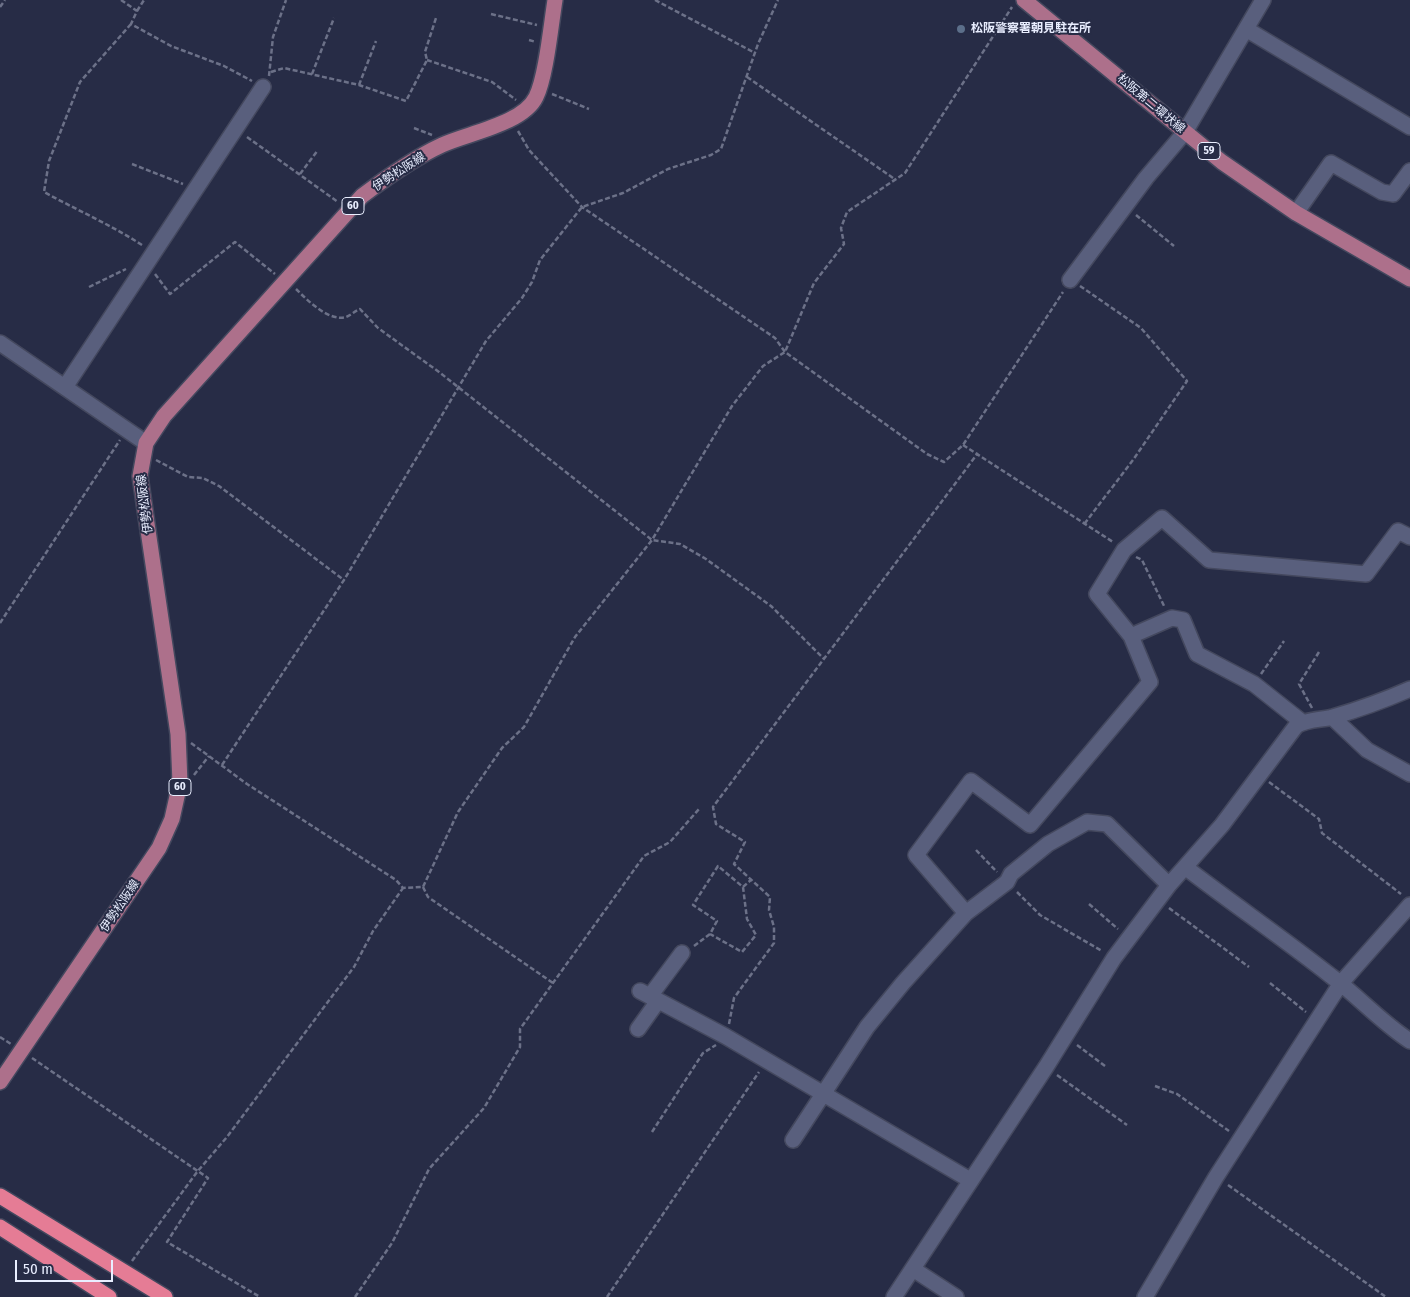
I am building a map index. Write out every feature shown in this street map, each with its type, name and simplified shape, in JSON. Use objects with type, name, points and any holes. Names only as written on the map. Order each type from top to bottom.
[{"type":"highway","points":[[0,1196],[165,1297]]},
{"type":"highway","points":[[0,1227],[109,1297]]},
{"type":"main road","name":"伊勢松阪線","points":[[0,1082],[159,848],[172,819],[180,783],[178,734],[140,476],[146,443],[164,416],[362,196],[395,172],[442,145],[512,118],[526,110],[536,98],[539,89],[555,0]]},
{"type":"main road","name":"松阪第二環状線","points":[[1024,0],[1222,162],[1296,213],[1410,279]]},
{"type":"street","points":[[1070,280],[1185,132],[1263,0]]},
{"type":"street","points":[[1246,29],[1410,127]]},
{"type":"street","points":[[65,387],[263,87]]},
{"type":"street","points":[[1296,213],[1331,163],[1382,192],[1393,194],[1410,171]]},
{"type":"street","points":[[0,343],[146,443]]},
{"type":"street","points":[[966,913],[916,855],[971,782],[1030,825],[1150,682],[1131,636],[1097,594],[1124,550],[1162,518],[1209,560],[1366,574],[1398,531],[1410,538]]},
{"type":"street","points":[[1131,636],[1172,618],[1183,620],[1197,654],[1254,684],[1302,722]]},
{"type":"street","points":[[894,1297],[1046,1067],[1114,958],[1168,885],[1222,825],[1296,726],[1302,722],[1325,718],[1380,702],[1410,689]]},
{"type":"street","points":[[1325,718],[1367,750],[1410,774]]},
{"type":"street","points":[[794,1140],[867,1027],[903,982],[966,913],[1007,882],[1012,874],[1048,844],[1087,822],[1107,824],[1168,885]]},
{"type":"street","points":[[1185,867],[1232,903],[1276,933],[1341,984],[1384,1024],[1410,1042]]},
{"type":"street","points":[[1145,1297],[1216,1177],[1341,984],[1406,900]]},
{"type":"street","points":[[638,1029],[650,996],[682,954]]},
{"type":"street","points":[[650,996],[767,1060],[970,1180]]},
{"type":"street","points":[[913,1269],[956,1297]]},
{"type":"path","points":[[0,7],[5,0]]},
{"type":"path","points":[[121,0],[137,11]]},
{"type":"path","points":[[144,0],[131,24],[80,82],[49,161],[44,192],[95,220],[112,226],[145,247],[147,263],[170,294],[235,242],[317,306],[336,317],[346,317],[360,309],[378,328],[439,372],[652,540],[680,544],[706,559],[771,606],[823,658]]},
{"type":"path","points":[[131,24],[171,46],[224,66],[263,87],[271,72],[269,56],[273,37],[286,0]]},
{"type":"path","points":[[655,0],[755,54]]},
{"type":"path","points":[[222,765],[344,580],[486,341],[522,298],[532,282],[540,260],[582,207],[623,193],[668,169],[711,155],[720,149],[746,77],[778,0]]},
{"type":"path","points":[[423,887],[458,812],[502,748],[524,726],[575,637],[652,540],[732,406],[763,366],[785,352],[814,283],[844,244],[841,228],[847,212],[905,173],[1017,0]]},
{"type":"path","points":[[491,14],[540,26],[550,31]]},
{"type":"path","points":[[312,74],[334,18]]},
{"type":"path","points":[[271,72],[284,68],[312,74],[406,101],[427,60],[425,52],[436,18]]},
{"type":"path","points":[[359,86],[376,41]]},
{"type":"path","points":[[427,60],[492,82],[526,110]]},
{"type":"path","points":[[746,77],[896,180]]},
{"type":"path","points":[[539,89],[588,108]]},
{"type":"path","points":[[512,118],[520,138],[529,150],[582,207],[775,338],[785,352],[927,454],[944,462],[963,444],[1070,280],[1094,293],[1109,308],[1141,328],[1187,380],[1133,460],[1086,523]]},
{"type":"path","points":[[236,129],[338,202],[345,214]]},
{"type":"path","points":[[300,174],[318,150]]},
{"type":"path","points":[[132,164],[196,189]]},
{"type":"path","points":[[1125,207],[1174,246]]},
{"type":"path","points":[[89,287],[127,268],[147,263]]},
{"type":"path","points":[[0,623],[126,431]]},
{"type":"path","points":[[146,443],[152,458],[188,476],[203,478],[220,486],[344,580]]},
{"type":"path","points":[[963,444],[1142,560],[1172,618]]},
{"type":"path","points":[[652,1132],[703,1053],[717,1045],[725,1036],[734,998],[774,942],[774,927],[769,910],[770,897],[734,864],[745,842],[716,824],[713,807],[978,453]]},
{"type":"path","points":[[1254,684],[1284,641]]},
{"type":"path","points":[[1318,652],[1298,684],[1325,718]]},
{"type":"path","points":[[178,734],[247,784],[396,880],[403,888]]},
{"type":"path","points":[[180,783],[189,780],[209,756]]},
{"type":"path","points":[[1260,775],[1319,819],[1322,833],[1406,900]]},
{"type":"path","points":[[355,1297],[392,1243],[429,1169],[484,1108],[520,1047],[520,1029],[644,856],[670,842],[699,809]]},
{"type":"path","points":[[976,850],[1040,915],[1114,958]]},
{"type":"path","points":[[682,954],[710,934],[717,921],[693,905],[718,866],[743,888],[747,919],[756,935],[742,952],[710,934]]},
{"type":"path","points":[[743,888],[752,879]]},
{"type":"path","points":[[403,888],[423,887]]},
{"type":"path","points":[[423,887],[428,897],[553,983]]},
{"type":"path","points":[[132,1261],[197,1172],[227,1137],[354,967],[373,931],[403,888]]},
{"type":"path","points":[[1158,900],[1249,967]]},
{"type":"path","points":[[1089,904],[1129,938]]},
{"type":"path","points":[[1270,984],[1317,1021]]},
{"type":"path","points":[[1065,1037],[1105,1066]]},
{"type":"path","points":[[21,1051],[208,1178],[167,1242],[260,1297]]},
{"type":"path","points":[[607,1297],[767,1060]]},
{"type":"path","points":[[1046,1067],[1127,1125]]},
{"type":"path","points":[[1156,1086],[1177,1094],[1226,1128],[1239,1141]]},
{"type":"path","points":[[1216,1177],[1386,1297]]},
{"type":"path","points":[[252,1297],[255,1293]]},
{"type":"place","name":"松阪警察署朝見駐在所","points":[[961,29]]}]
